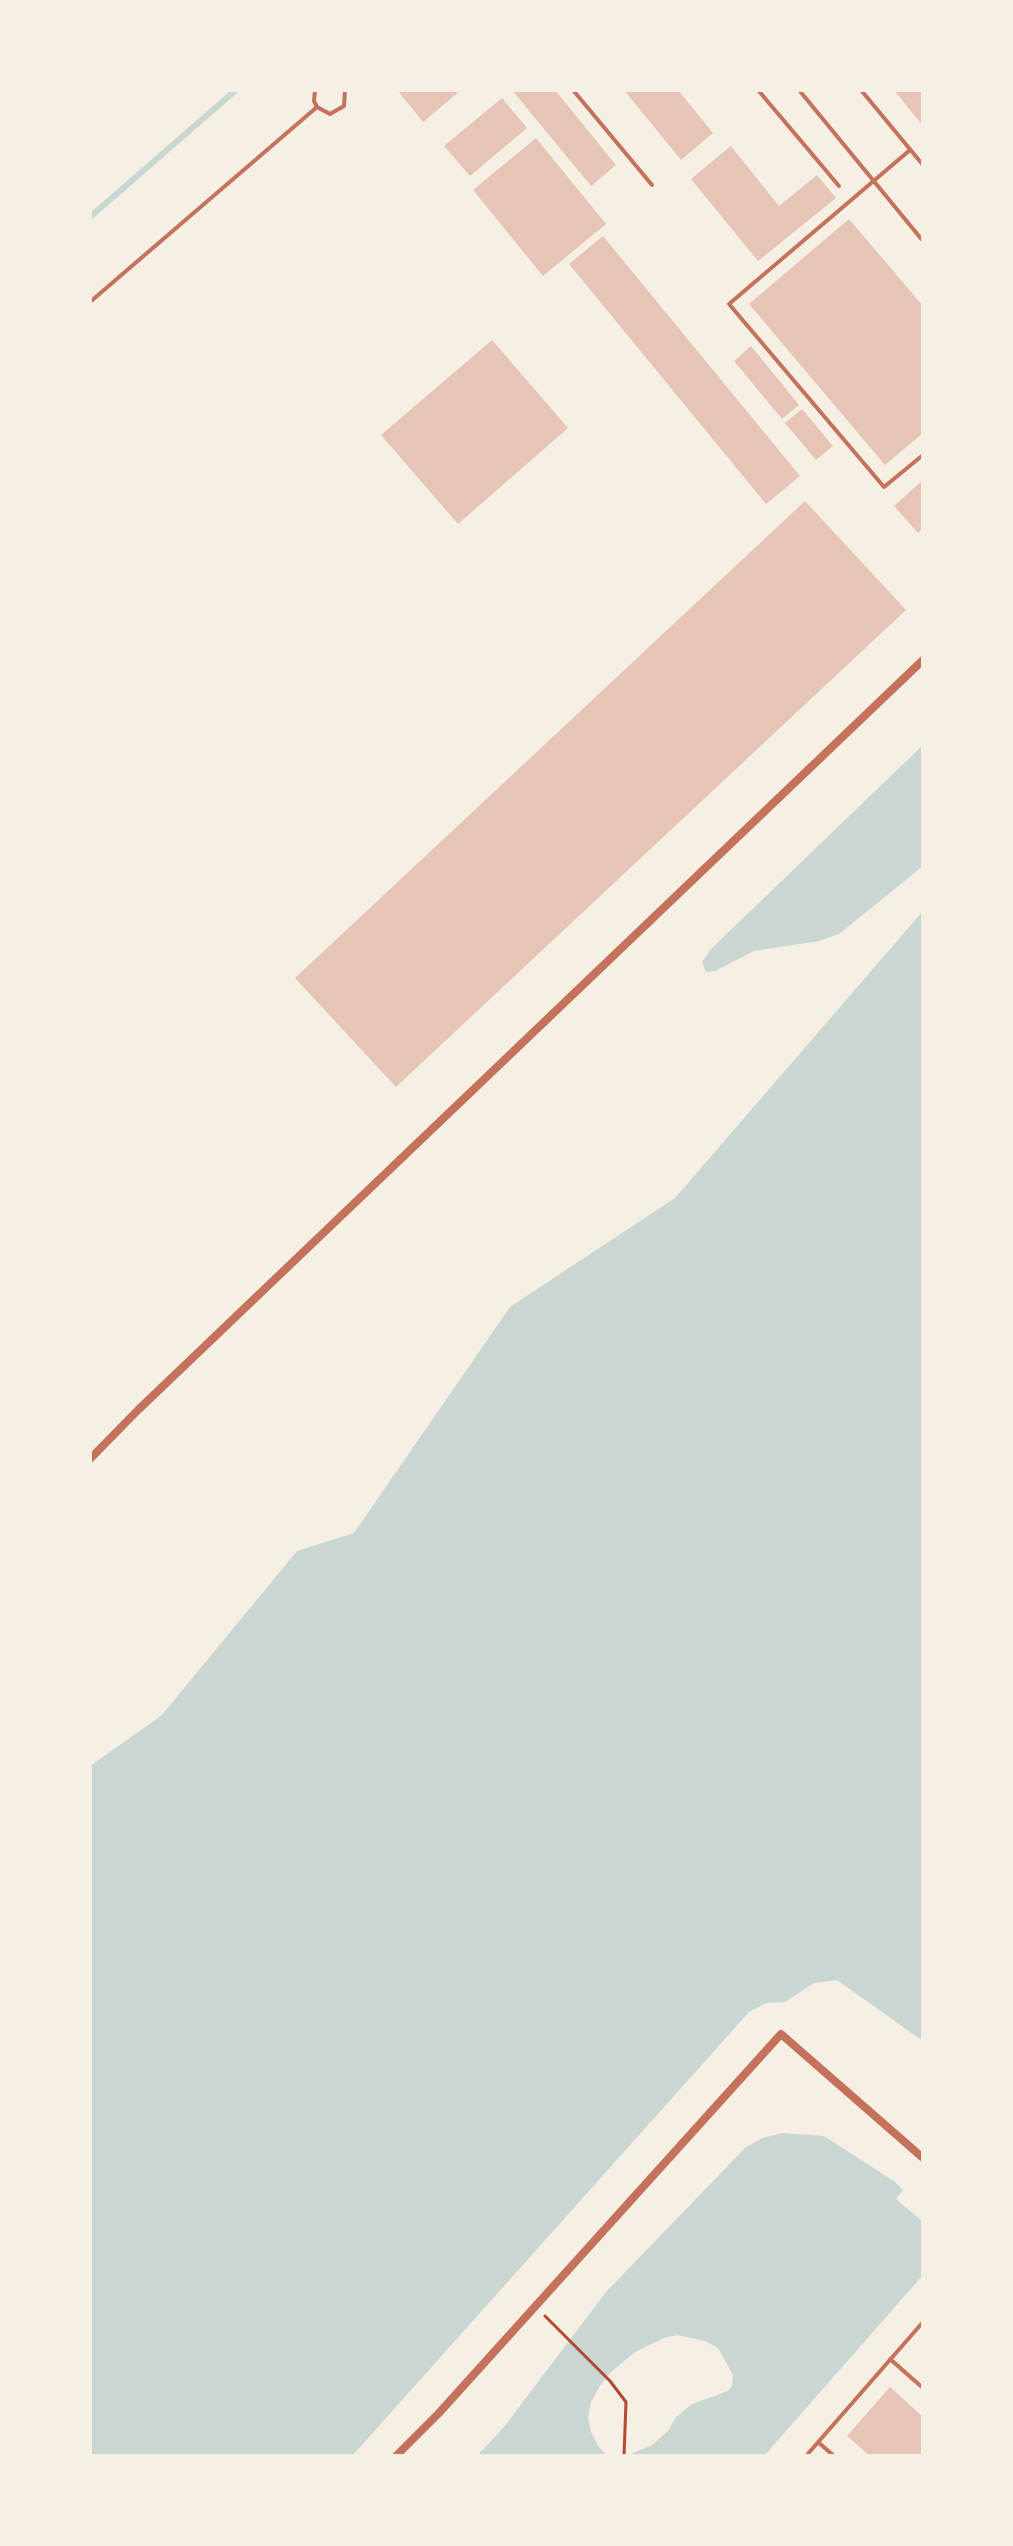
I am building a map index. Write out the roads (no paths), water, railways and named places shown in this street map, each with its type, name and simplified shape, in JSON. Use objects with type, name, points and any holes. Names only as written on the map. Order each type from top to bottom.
[{"type":"street","points":[[90,1459],[923,660]]},
{"type":"street","points":[[396,2456],[439,2413],[781,2034],[923,2158]]},
{"type":"lane","points":[[315,90],[317,107],[330,114],[340,110],[346,101],[345,90]]},
{"type":"lane","points":[[573,90],[652,185]]},
{"type":"lane","points":[[758,90],[839,186]]},
{"type":"lane","points":[[799,90],[923,241]]},
{"type":"lane","points":[[861,90],[923,165]]},
{"type":"lane","points":[[90,302],[317,107]]},
{"type":"lane","points":[[910,150],[729,304],[884,487],[923,455]]},
{"type":"lane","points":[[806,2456],[923,2322]]},
{"type":"lane","points":[[890,2359],[923,2388]]},
{"type":"lane","points":[[818,2442],[834,2456]]},
{"type":"waterway","points":[[90,217],[236,90]]}]
